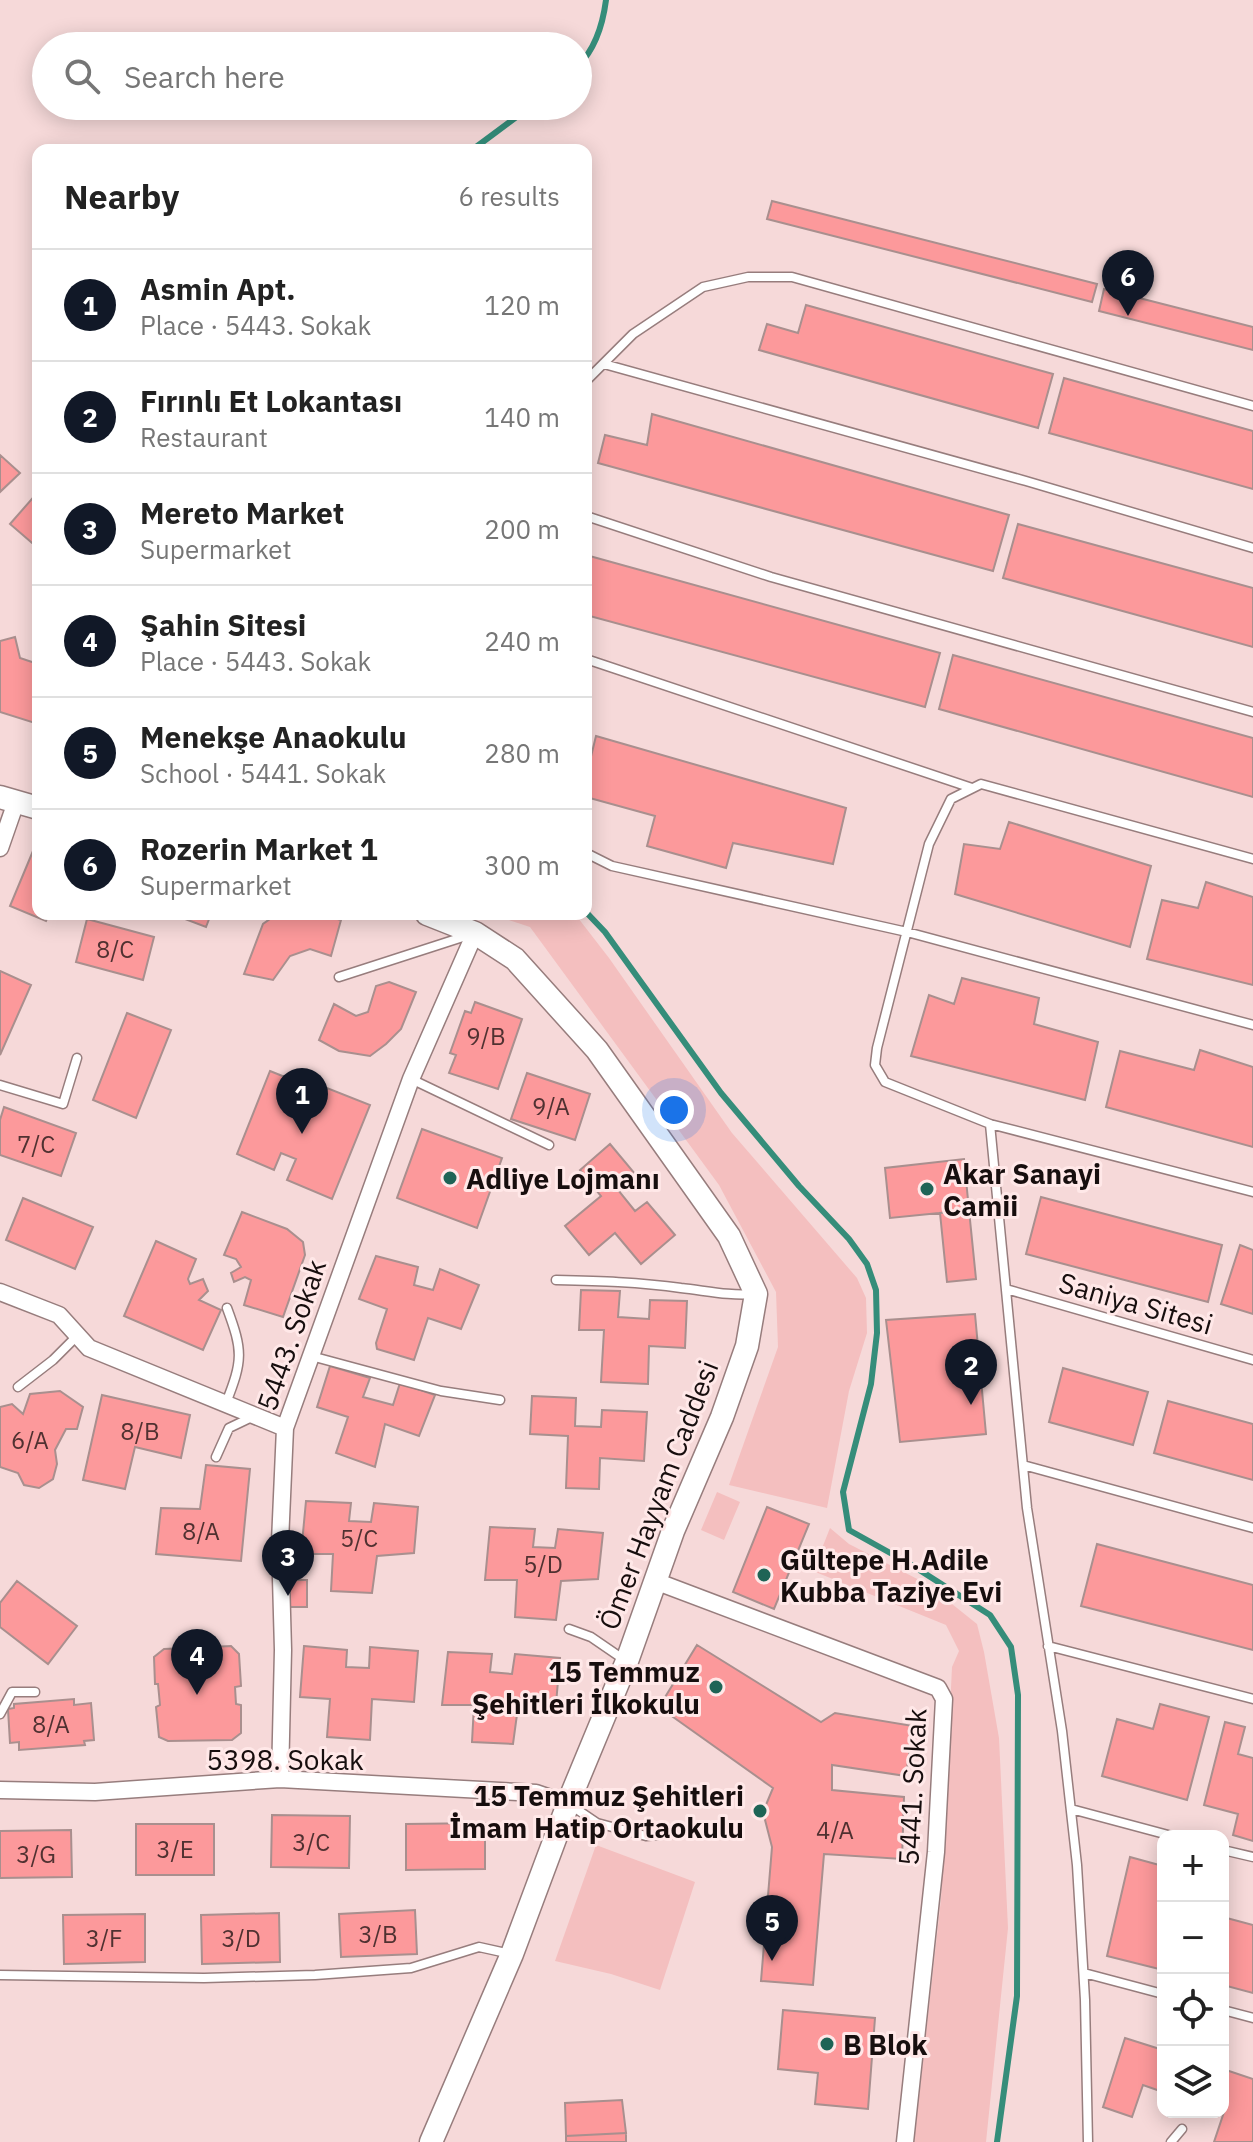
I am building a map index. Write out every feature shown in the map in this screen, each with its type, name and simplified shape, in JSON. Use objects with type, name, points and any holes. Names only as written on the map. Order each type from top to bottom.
[{"type":"street","points":[[0,848],[18,802]]},
{"type":"street","points":[[442,920],[475,933],[515,959],[597,1050],[729,1236],[756,1294]]},
{"type":"street","name":"5443. Sokak","points":[[280,1779],[283,1650],[280,1542],[285,1428],[411,1079],[475,933]]},
{"type":"street","points":[[0,1292],[59,1315],[89,1348],[285,1428]]},
{"type":"street","name":"Ömer Hayyam Caddesi","points":[[431,2142],[512,1954],[568,1804],[627,1661],[673,1531],[722,1417],[747,1346],[756,1294]]},
{"type":"street","name":"5441. Sokak","points":[[655,1581],[938,1688],[944,1699],[936,1852],[905,2142]]},
{"type":"street","name":"5398. Sokak","points":[[0,1790],[95,1792],[280,1779],[536,1793],[568,1804]]},
{"type":"lane","points":[[592,375],[633,334],[703,287],[748,277],[792,277],[1253,406]]},
{"type":"lane","points":[[604,364],[1026,481],[1253,548]]},
{"type":"lane","points":[[592,518],[785,581],[1253,712]]},
{"type":"lane","points":[[592,661],[972,788]]},
{"type":"lane","points":[[1253,859],[981,784],[951,799],[929,844],[875,1065],[885,1082],[990,1124],[1253,1192]]},
{"type":"lane","points":[[592,856],[612,866],[907,932],[1253,1025]]},
{"type":"lane","points":[[339,977],[475,933]]},
{"type":"lane","points":[[0,1085],[63,1104],[77,1058]]},
{"type":"lane","points":[[411,1079],[549,1145]]},
{"type":"lane","points":[[990,1124],[1023,1465],[1071,1809],[1084,1973],[1088,2142]]},
{"type":"lane","points":[[556,1280],[615,1281],[729,1296],[756,1294]]},
{"type":"lane","name":"Saniya Sitesi","points":[[1006,1289],[1253,1360]]},
{"type":"lane","points":[[226,1403],[240,1359],[239,1340],[227,1308]]},
{"type":"lane","points":[[18,1387],[78,1336]]},
{"type":"lane","points":[[310,1356],[441,1391],[500,1400]]},
{"type":"lane","points":[[216,1457],[229,1428],[253,1417]]},
{"type":"lane","points":[[1023,1465],[1253,1528]]},
{"type":"lane","points":[[569,1629],[591,1637],[627,1661]]},
{"type":"lane","points":[[1048,1646],[1253,1699]]},
{"type":"lane","points":[[0,1714],[12,1692],[35,1692]]},
{"type":"lane","points":[[568,1804],[597,1823],[646,1836],[716,1830]]},
{"type":"lane","points":[[1071,1809],[1157,1832]]},
{"type":"lane","points":[[1229,1851],[1253,1857]]},
{"type":"lane","points":[[0,1975],[204,1978],[315,1975],[411,1968],[479,1947],[512,1954]]},
{"type":"lane","points":[[1084,1973],[1157,1992]]},
{"type":"lane","points":[[1229,2012],[1253,2018]]},
{"type":"lane","points":[[1171,2142],[1182,2129]]},
{"type":"shaded area","points":[[509,920],[580,920],[732,1133],[857,1278],[866,1298],[867,1333],[849,1391],[827,1508],[729,1485],[778,1347],[776,1292],[719,1185],[530,927]]},
{"type":"shaded area","points":[[717,1492],[740,1502],[724,1540],[701,1530]]},
{"type":"shaded area","points":[[830,1528],[849,1544],[927,1584],[977,1624],[999,1738],[1008,1928],[986,2142],[914,2142],[941,1899],[952,1667],[959,1651],[946,1625],[813,1571]]},
{"type":"shaded area","points":[[596,1845],[695,1882],[660,1990],[555,1961]]},
{"type":"building","points":[[772,201],[1097,284],[1092,302],[767,219]]},
{"type":"building","points":[[1104,289],[1253,327],[1253,350],[1099,311]]},
{"type":"building","points":[[806,305],[1053,374],[1038,428],[759,350],[767,324],[798,333]]},
{"type":"building","points":[[1064,378],[1253,431],[1253,489],[1049,433]]},
{"type":"building","points":[[652,414],[1009,515],[993,571],[598,463],[605,435],[647,445]]},
{"type":"building","points":[[0,455],[20,473],[0,492]]},
{"type":"building","points":[[32,499],[32,543],[10,524]]},
{"type":"building","points":[[1018,524],[1253,588],[1253,647],[1003,578]]},
{"type":"building","points":[[592,557],[940,653],[925,707],[592,617]]},
{"type":"building","points":[[15,637],[20,658],[32,662],[32,722],[0,712],[0,641]]},
{"type":"building","points":[[953,655],[1253,738],[1253,797],[939,709]]},
{"type":"building","points":[[596,736],[846,808],[833,864],[733,843],[726,868],[647,846],[655,816],[592,799],[592,752]]},
{"type":"building","points":[[1009,822],[1151,866],[1130,947],[955,894],[964,844],[1000,849]]},
{"type":"building","points":[[32,853],[32,915],[10,906]]},
{"type":"building","points":[[1206,882],[1253,897],[1253,985],[1147,959],[1162,900],[1198,908]]},
{"type":"building","points":[[87,920],[154,937],[143,980],[76,962]]},
{"type":"building","points":[[188,920],[209,920],[206,927]]},
{"type":"building","points":[[269,920],[341,920],[331,956],[310,949],[290,956],[273,980],[244,974],[263,924]]},
{"type":"building","points":[[0,971],[31,985],[0,1055]]},
{"type":"building","points":[[962,978],[1039,998],[1034,1024],[1098,1042],[1085,1100],[911,1056],[929,995],[954,1004]]},
{"type":"building","points":[[389,982],[416,992],[401,1029],[386,1044],[370,1056],[339,1051],[319,1040],[334,1004],[356,1016],[368,1012],[376,986]]},
{"type":"building","points":[[475,1002],[522,1019],[498,1089],[449,1073],[456,1055],[450,1053],[465,1011],[471,1013]]},
{"type":"building","points":[[127,1013],[171,1030],[136,1118],[93,1100]]},
{"type":"building","points":[[1200,1050],[1253,1067],[1253,1147],[1106,1107],[1120,1051],[1194,1070]]},
{"type":"building","points":[[270,1071],[305,1085],[296,1106],[316,1114],[327,1088],[370,1105],[332,1199],[287,1180],[296,1159],[281,1153],[274,1170],[237,1154]]},
{"type":"building","points":[[527,1073],[590,1094],[575,1140],[511,1119]]},
{"type":"building","points":[[4,1107],[76,1133],[61,1176],[0,1155],[0,1120]]},
{"type":"building","name":"Adliye Lojmanı","points":[[422,1129],[502,1158],[477,1228],[397,1198]]},
{"type":"building","points":[[610,1144],[636,1175],[618,1190],[635,1211],[647,1202],[675,1235],[641,1264],[615,1233],[589,1255],[565,1226],[601,1196],[580,1170]]},
{"type":"building","name":"Akar Sanayi Camii","points":[[964,1159],[969,1210],[890,1218],[885,1168]]},
{"type":"building","points":[[1041,1197],[1222,1245],[1208,1302],[1026,1254]]},
{"type":"building","points":[[23,1198],[93,1227],[75,1269],[6,1240]]},
{"type":"building","points":[[969,1210],[976,1279],[947,1282],[940,1213]]},
{"type":"building","points":[[242,1212],[287,1229],[303,1242],[305,1255],[283,1317],[244,1305],[251,1280],[245,1277],[234,1282],[231,1273],[241,1267],[236,1259],[224,1255]]},
{"type":"building","points":[[156,1241],[196,1259],[188,1279],[190,1284],[203,1279],[208,1291],[199,1300],[221,1310],[203,1350],[124,1316]]},
{"type":"building","points":[[1240,1245],[1253,1250],[1253,1314],[1221,1304]]},
{"type":"building","points":[[376,1256],[418,1267],[414,1285],[433,1290],[440,1269],[479,1285],[461,1329],[428,1318],[414,1360],[377,1349],[376,1343],[387,1309],[359,1299]]},
{"type":"building","points":[[581,1290],[620,1291],[618,1317],[649,1319],[650,1300],[687,1301],[685,1348],[649,1346],[648,1384],[601,1382],[604,1330],[579,1330]]},
{"type":"building","points":[[975,1314],[986,1434],[900,1442],[886,1320]]},
{"type":"building","points":[[330,1366],[370,1378],[363,1397],[393,1405],[400,1383],[435,1395],[419,1436],[385,1424],[375,1467],[336,1453],[348,1417],[317,1407]]},
{"type":"building","points":[[1063,1368],[1148,1392],[1133,1445],[1049,1422]]},
{"type":"building","points":[[60,1391],[83,1407],[77,1429],[66,1429],[55,1450],[57,1464],[53,1479],[39,1488],[24,1485],[18,1473],[0,1467],[0,1407],[12,1404],[23,1414],[30,1394]]},
{"type":"building","points":[[102,1395],[190,1415],[181,1458],[135,1447],[125,1489],[83,1480]]},
{"type":"building","points":[[532,1396],[576,1398],[575,1426],[601,1427],[602,1410],[647,1412],[644,1461],[600,1458],[599,1489],[566,1488],[568,1436],[530,1434]]},
{"type":"building","points":[[1168,1401],[1253,1424],[1253,1480],[1154,1453]]},
{"type":"building","points":[[206,1465],[250,1469],[241,1561],[156,1554],[161,1508],[200,1509]]},
{"type":"building","points":[[306,1501],[351,1503],[349,1521],[371,1522],[374,1503],[418,1507],[414,1553],[377,1556],[372,1593],[331,1591],[333,1554],[301,1554]]},
{"type":"building","name":"Gültepe H.Adile Kubba Taziye Evi","points":[[767,1507],[809,1524],[774,1609],[733,1592]]},
{"type":"building","points":[[490,1527],[535,1529],[533,1547],[555,1548],[558,1529],[603,1533],[598,1579],[561,1581],[556,1620],[515,1617],[517,1580],[485,1580]]},
{"type":"building","points":[[1097,1544],[1253,1585],[1253,1650],[1081,1606]]},
{"type":"building","points":[[284,1580],[307,1580],[307,1607],[284,1607]]},
{"type":"building","points":[[17,1581],[77,1626],[48,1664],[0,1627],[0,1603]]},
{"type":"building","points":[[697,1645],[821,1722],[835,1713],[913,1726],[906,1776],[832,1765],[832,1790],[904,1797],[902,1859],[824,1854],[813,1985],[761,1981],[772,1847],[763,1812],[773,1788],[659,1707]]},
{"type":"building","points":[[231,1646],[239,1654],[241,1686],[235,1687],[236,1704],[241,1705],[241,1733],[232,1740],[168,1741],[159,1737],[156,1707],[160,1705],[154,1657],[164,1649]]},
{"type":"building","points":[[304,1646],[347,1650],[346,1667],[369,1668],[370,1647],[418,1651],[414,1702],[372,1699],[370,1740],[327,1737],[330,1699],[300,1697]]},
{"type":"building","points":[[448,1652],[492,1654],[490,1672],[512,1674],[515,1654],[560,1658],[556,1704],[518,1707],[513,1744],[472,1742],[474,1705],[442,1705]]},
{"type":"building","points":[[74,1699],[74,1705],[91,1703],[94,1740],[84,1741],[85,1745],[19,1750],[19,1742],[10,1743],[8,1709],[14,1708],[14,1704]]},
{"type":"building","points":[[1160,1704],[1209,1717],[1187,1800],[1102,1776],[1117,1719],[1153,1729]]},
{"type":"building","points":[[1225,1722],[1245,1727],[1238,1754],[1253,1758],[1253,1841],[1233,1835],[1238,1814],[1204,1805]]},
{"type":"building","points":[[272,1815],[350,1816],[349,1868],[271,1867]]},
{"type":"building","points":[[485,1823],[485,1869],[406,1870],[406,1824]]},
{"type":"building","points":[[136,1824],[214,1824],[214,1875],[136,1875]]},
{"type":"building","points":[[71,1830],[72,1877],[0,1878],[0,1831]]},
{"type":"building","points":[[1130,1857],[1157,1864],[1157,1968],[1107,1956]]},
{"type":"building","points":[[415,1910],[417,1954],[341,1957],[339,1914]]},
{"type":"building","points":[[279,1913],[280,1962],[202,1964],[201,1915]]},
{"type":"building","points":[[145,1914],[145,1962],[64,1964],[63,1915]]},
{"type":"building","points":[[1229,1919],[1253,1925],[1253,1993],[1229,1987]]},
{"type":"building","name":"B Blok","points":[[783,2010],[875,2018],[868,2109],[815,2104],[818,2073],[778,2069]]},
{"type":"building","points":[[1125,2038],[1157,2048],[1157,2090],[1143,2085],[1132,2117],[1103,2107]]},
{"type":"building","points":[[1229,2071],[1253,2079],[1253,2142],[1214,2142],[1222,2118],[1229,2118]]},
{"type":"building","points":[[622,2100],[626,2133],[566,2136],[565,2103]]},
{"type":"building","points":[[626,2133],[626,2142],[566,2142],[566,2136]]},
{"type":"waterway","points":[[592,46],[603,18],[606,0]]},
{"type":"waterway","points":[[480,144],[512,120]]},
{"type":"waterway","points":[[592,918],[721,1093],[799,1186],[849,1239],[867,1264],[876,1290],[877,1333],[871,1384],[843,1492],[849,1530],[990,1615],[1011,1647],[1018,1695],[1017,1996],[997,2142]]},
{"type":"place","name":"Rozerin Market 1","points":[[1128,316]]},
{"type":"place","name":"Asmin Apt.","points":[[302,1134]]},
{"type":"place","name":"Adliye Lojmanı","points":[[450,1178]]},
{"type":"place","name":"Akar Sanayi Camii","points":[[927,1189]]},
{"type":"place","name":"Fırınlı Et Lokantası","points":[[971,1405]]},
{"type":"place","name":"Gültepe H.Adile Kubba Taziye Evi","points":[[764,1575]]},
{"type":"place","name":"Mereto Market","points":[[288,1596]]},
{"type":"place","name":"15 Temmuz Şehitleri İlkokulu","points":[[716,1687]]},
{"type":"place","name":"Şahin Sitesi","points":[[197,1695]]},
{"type":"place","name":"15 Temmuz Şehitleri İmam Hatip Ortaokulu","points":[[760,1811]]},
{"type":"place","name":"Menekşe Anaokulu","points":[[772,1961]]},
{"type":"place","name":"B Blok","points":[[827,2044]]}]
